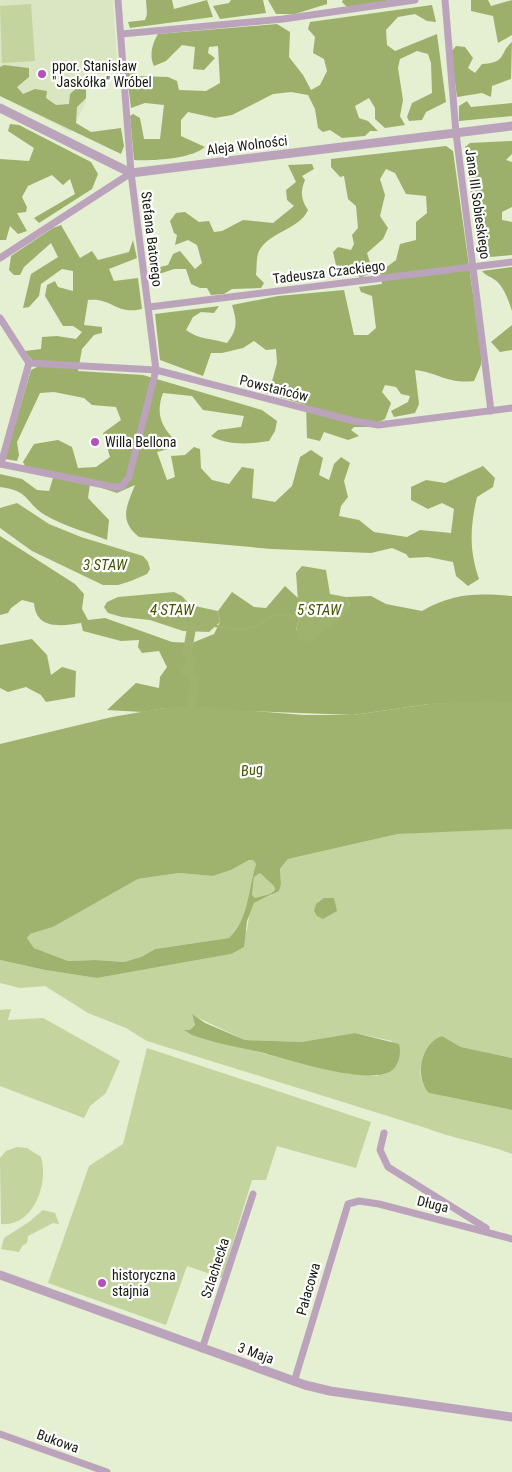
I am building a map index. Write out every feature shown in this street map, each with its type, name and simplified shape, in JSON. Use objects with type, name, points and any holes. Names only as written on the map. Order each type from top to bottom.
[{"type":"street","name":"Stefana Batorego","points":[[0,464],[114,487],[121,486],[129,477],[156,370],[131,173],[118,0]]},
{"type":"street","points":[[121,34],[283,19],[416,0]]},
{"type":"street","name":"Jana III Sobieskiego","points":[[445,0],[456,133],[491,411]]},
{"type":"street","points":[[0,108],[131,173]]},
{"type":"street","name":"Aleja Wolności","points":[[131,173],[512,126]]},
{"type":"street","points":[[0,258],[131,173]]},
{"type":"street","name":"Tadeusza Czackiego","points":[[149,307],[512,262]]},
{"type":"street","points":[[0,318],[29,364],[0,464]]},
{"type":"street","name":"Powstańców","points":[[29,364],[156,370],[354,421],[378,425],[512,408]]},
{"type":"street","points":[[384,1132],[380,1150],[388,1167],[453,1209],[498,1234]]},
{"type":"street","name":"Szlachecka","points":[[202,1349],[253,1194]]},
{"type":"street","name":"Długa","points":[[348,1204],[359,1201],[379,1204],[512,1239]]},
{"type":"street","name":"Pałacowa","points":[[294,1382],[348,1204]]},
{"type":"street","name":"3 Maja","points":[[0,1275],[294,1382],[330,1391],[512,1417]]},
{"type":"street","name":"Bukowa","points":[[0,1434],[107,1472]]},
{"type":"shaded area","points":[[0,0],[113,0],[118,74],[87,74],[86,102],[71,132],[0,96]]},
{"type":"shaded area","points":[[146,0],[172,0],[174,9],[207,0],[213,17],[130,28],[128,22],[145,20],[147,14]]},
{"type":"shaded area","points":[[231,0],[263,0],[266,13],[220,19],[213,6],[229,3]]},
{"type":"shaded area","points":[[268,0],[327,0],[327,4],[295,14],[276,14]]},
{"type":"shaded area","points":[[343,0],[392,0],[347,7],[342,2]]},
{"type":"shaded area","points":[[471,0],[488,0],[491,6],[512,0],[512,35],[498,43],[493,16],[471,11]]},
{"type":"shaded area","points":[[31,4],[35,61],[2,63],[0,6]]},
{"type":"shaded area","points":[[432,5],[436,22],[427,21],[415,14],[398,17],[386,30],[387,45],[395,51],[437,34],[446,102],[426,112],[422,120],[409,121],[407,117],[412,103],[432,93],[431,63],[428,54],[417,51],[400,59],[398,68],[403,100],[400,116],[405,125],[385,128],[375,119],[375,108],[369,98],[355,106],[359,118],[368,121],[378,131],[370,131],[365,136],[342,138],[330,130],[323,132],[318,128],[315,109],[308,95],[291,92],[273,94],[232,115],[215,118],[188,112],[181,120],[181,136],[205,147],[181,157],[134,160],[130,116],[133,114],[140,118],[144,139],[160,139],[164,105],[145,103],[131,108],[126,67],[130,65],[136,76],[168,77],[177,81],[179,90],[206,91],[220,83],[218,46],[209,47],[208,53],[215,58],[204,70],[193,69],[195,47],[182,45],[166,61],[154,66],[152,50],[158,34],[277,24],[290,32],[289,57],[303,75],[311,90],[320,85],[327,71],[324,59],[313,53],[315,37],[308,29],[310,22]]},
{"type":"shaded area","points":[[512,42],[511,79],[492,86],[491,97],[482,93],[457,97],[451,52],[456,46],[465,47],[473,58],[468,68],[475,73],[482,64],[499,60]]},
{"type":"shaded area","points":[[4,65],[29,68],[29,77],[17,87],[23,94],[35,89],[47,91],[46,98],[56,105],[69,104],[70,94],[78,87],[86,90],[86,98],[77,107],[76,123],[91,132],[121,128],[124,146],[121,154],[0,96],[0,67]]},
{"type":"shaded area","points":[[467,101],[471,107],[512,103],[512,116],[459,121],[459,106]]},
{"type":"shaded area","points":[[10,124],[19,125],[91,162],[98,174],[92,189],[39,223],[34,218],[75,194],[70,179],[63,185],[52,175],[28,186],[22,197],[27,207],[26,212],[17,213],[27,231],[18,234],[10,226],[6,240],[0,240],[0,159],[29,161],[34,148],[8,131]]},
{"type":"shaded area","points":[[512,141],[512,154],[506,160],[512,162],[512,207],[502,212],[502,220],[512,222],[512,255],[479,258],[465,147],[470,143]]},
{"type":"shaded area","points":[[446,146],[453,151],[481,352],[481,365],[474,381],[450,380],[424,371],[415,370],[419,404],[415,413],[394,417],[391,411],[408,402],[410,396],[401,394],[396,387],[385,385],[382,392],[391,403],[385,419],[368,427],[354,427],[351,430],[359,436],[348,440],[324,432],[320,441],[307,438],[306,405],[259,391],[257,385],[271,385],[277,363],[276,349],[266,350],[254,341],[243,348],[222,353],[211,353],[203,376],[160,360],[155,314],[219,306],[214,313],[201,312],[193,317],[186,330],[201,337],[227,343],[235,329],[235,316],[232,305],[278,296],[344,290],[354,335],[368,335],[376,328],[372,296],[361,292],[359,287],[382,284],[380,272],[396,260],[400,244],[416,240],[416,222],[427,213],[426,196],[406,194],[395,173],[386,169],[380,179],[385,195],[380,216],[388,228],[383,239],[367,253],[373,272],[360,278],[352,268],[336,265],[333,252],[338,247],[351,250],[354,244],[352,235],[358,228],[356,206],[348,199],[344,176],[340,177],[331,167],[331,159]]},
{"type":"shaded area","points":[[312,164],[314,169],[302,176],[305,180],[302,196],[308,210],[304,217],[270,239],[259,251],[256,275],[264,283],[261,288],[232,289],[224,294],[211,295],[207,288],[200,288],[191,284],[186,269],[174,269],[150,277],[149,266],[156,268],[168,265],[173,254],[180,251],[195,269],[202,263],[197,245],[188,240],[175,245],[177,235],[174,233],[170,221],[176,213],[185,212],[199,222],[209,221],[214,232],[222,231],[243,220],[273,223],[294,206],[287,200],[286,190],[296,182],[288,165]]},
{"type":"shaded area","points":[[61,225],[80,258],[92,251],[98,260],[129,252],[133,240],[137,258],[109,269],[114,281],[138,278],[142,309],[126,310],[103,301],[88,300],[84,325],[102,327],[102,333],[94,335],[82,349],[78,371],[143,375],[262,410],[277,421],[275,431],[269,441],[232,443],[211,436],[218,430],[241,427],[244,416],[203,410],[192,396],[163,393],[160,406],[161,418],[165,429],[174,439],[172,448],[157,452],[167,480],[175,477],[171,456],[185,455],[194,447],[200,449],[201,468],[212,480],[229,484],[242,467],[254,469],[252,498],[275,502],[292,486],[300,457],[311,450],[323,458],[319,475],[329,480],[334,464],[341,457],[350,463],[344,481],[348,497],[341,506],[339,516],[359,520],[374,532],[407,537],[420,530],[451,533],[454,509],[442,503],[428,509],[411,500],[411,487],[426,480],[445,483],[483,466],[495,478],[493,487],[477,497],[473,518],[472,548],[479,579],[468,586],[456,576],[453,562],[428,557],[409,558],[406,554],[392,548],[371,553],[272,549],[139,537],[132,531],[126,519],[127,506],[135,485],[117,493],[90,484],[88,498],[109,520],[107,540],[52,519],[39,511],[23,494],[0,487],[0,474],[22,479],[37,490],[49,491],[54,475],[26,468],[23,462],[34,444],[58,440],[72,447],[78,468],[96,467],[110,457],[103,433],[121,420],[116,407],[92,405],[84,398],[54,392],[40,393],[17,442],[19,455],[17,461],[5,459],[31,370],[37,367],[25,351],[41,349],[42,337],[57,336],[76,339],[82,332],[73,326],[63,326],[45,296],[47,285],[55,281],[58,287],[73,291],[73,271],[62,269],[41,284],[39,296],[29,307],[23,308],[31,274],[58,257],[51,243],[24,267],[20,275],[14,275],[9,270],[11,256],[53,228]]},
{"type":"shaded area","points":[[512,267],[512,311],[501,286],[482,271]]},
{"type":"shaded area","points":[[512,325],[512,350],[500,352],[491,342]]},
{"type":"shaded area","points":[[0,536],[75,584],[84,594],[82,609],[88,620],[105,618],[172,642],[192,643],[214,634],[220,622],[218,611],[232,592],[254,607],[266,608],[285,586],[299,599],[299,616],[296,631],[320,628],[333,623],[350,605],[346,597],[371,596],[386,604],[422,611],[444,601],[466,596],[512,596],[512,703],[429,704],[353,715],[164,708],[143,712],[107,710],[136,683],[159,688],[160,677],[167,667],[159,651],[142,653],[138,647],[139,640],[121,641],[83,631],[81,623],[58,625],[44,622],[39,618],[34,603],[22,600],[11,608],[8,613],[0,615]]},
{"type":"shaded area","points":[[32,639],[47,655],[51,675],[62,667],[76,671],[75,697],[46,702],[41,695],[26,687],[8,692],[0,688],[0,645]]},
{"type":"shaded area","points":[[471,829],[512,829],[512,1058],[461,1047],[442,1036],[435,1041],[425,1055],[422,1063],[421,1079],[429,1093],[512,1110],[512,1154],[147,1041],[126,1028],[88,1013],[45,986],[20,988],[0,983],[0,960],[45,970],[97,978],[231,954],[247,930],[250,909],[254,903],[272,895],[281,884],[280,869],[288,859],[398,834]],"holes":[[[192,1015],[245,1040],[301,1042],[355,1033],[392,1041],[378,1076],[344,1073],[201,1038],[185,1030],[191,1030],[195,1025]]]},
{"type":"shaded area","points":[[249,860],[253,860],[256,864],[247,903],[241,922],[229,938],[155,949],[141,957],[124,962],[68,961],[34,948],[27,938],[30,934],[53,927],[138,879],[179,873],[213,876],[231,870]]},
{"type":"shaded area","points":[[260,872],[274,886],[275,890],[270,894],[255,898],[252,896],[254,876]]},
{"type":"shaded area","points":[[11,1009],[8,1020],[43,1018],[120,1061],[106,1093],[90,1106],[84,1118],[0,1086],[0,1010]]},
{"type":"shaded area","points":[[147,1048],[371,1122],[356,1168],[277,1146],[266,1180],[252,1180],[222,1278],[187,1266],[166,1325],[48,1283],[89,1166],[123,1144]]},
{"type":"shaded area","points":[[17,1147],[27,1148],[41,1157],[43,1179],[36,1202],[30,1211],[22,1219],[12,1223],[1,1224],[0,1158],[6,1151]]},
{"type":"shaded area","points":[[43,1210],[55,1213],[59,1224],[53,1223],[28,1236],[27,1243],[22,1246],[19,1252],[1,1249],[4,1238],[29,1222]]},
{"type":"water","name":"3 STAW","points":[[17,503],[49,524],[81,537],[143,556],[148,562],[150,569],[147,574],[131,581],[118,585],[103,585],[32,551],[0,528],[0,508]]},
{"type":"water","name":"5 STAW","points":[[302,566],[326,570],[330,594],[346,597],[350,605],[342,617],[312,641],[298,640],[296,631],[299,616],[296,573]]},
{"type":"water","name":"4 STAW","points":[[174,592],[182,596],[190,605],[218,611],[220,622],[209,632],[183,631],[150,620],[122,617],[108,613],[104,607],[107,602],[118,597]]},
{"type":"water","name":"Bug","points":[[488,701],[512,703],[512,829],[398,834],[288,859],[280,869],[281,884],[279,891],[254,903],[247,921],[244,947],[231,954],[97,978],[45,970],[0,960],[0,744],[112,717],[164,708],[191,706],[304,715],[353,715],[429,704]],"holes":[[[249,860],[253,860],[256,864],[247,903],[241,922],[229,938],[155,949],[141,957],[124,962],[68,961],[34,948],[27,938],[30,934],[53,927],[138,879],[179,873],[213,876],[231,870]],[[260,873],[274,886],[275,890],[270,894],[255,898],[252,895],[254,877]]]},
{"type":"water","points":[[324,898],[334,898],[337,911],[323,919],[317,916],[314,911],[316,904]]},
{"type":"water","points":[[192,1014],[205,1023],[245,1040],[301,1042],[355,1033],[399,1044],[399,1057],[394,1069],[387,1073],[360,1075],[342,1073],[217,1043],[192,1035],[184,1030],[190,1030],[195,1025]]},
{"type":"water","points":[[442,1036],[461,1047],[512,1058],[512,1110],[429,1093],[424,1087],[422,1079],[422,1062],[429,1046]]},
{"type":"waterway","points":[[216,626],[246,629],[259,625],[272,615],[299,616]]},
{"type":"waterway","points":[[191,631],[187,654],[192,661],[186,672],[195,678],[191,706]]},
{"type":"place","name":"ppor. Stanisław \"Jaskółka\" Wróbel","points":[[42,74]]},
{"type":"place","name":"Willa Bellona","points":[[95,442]]},
{"type":"place","name":"historyczna stajnia","points":[[102,1283]]}]
